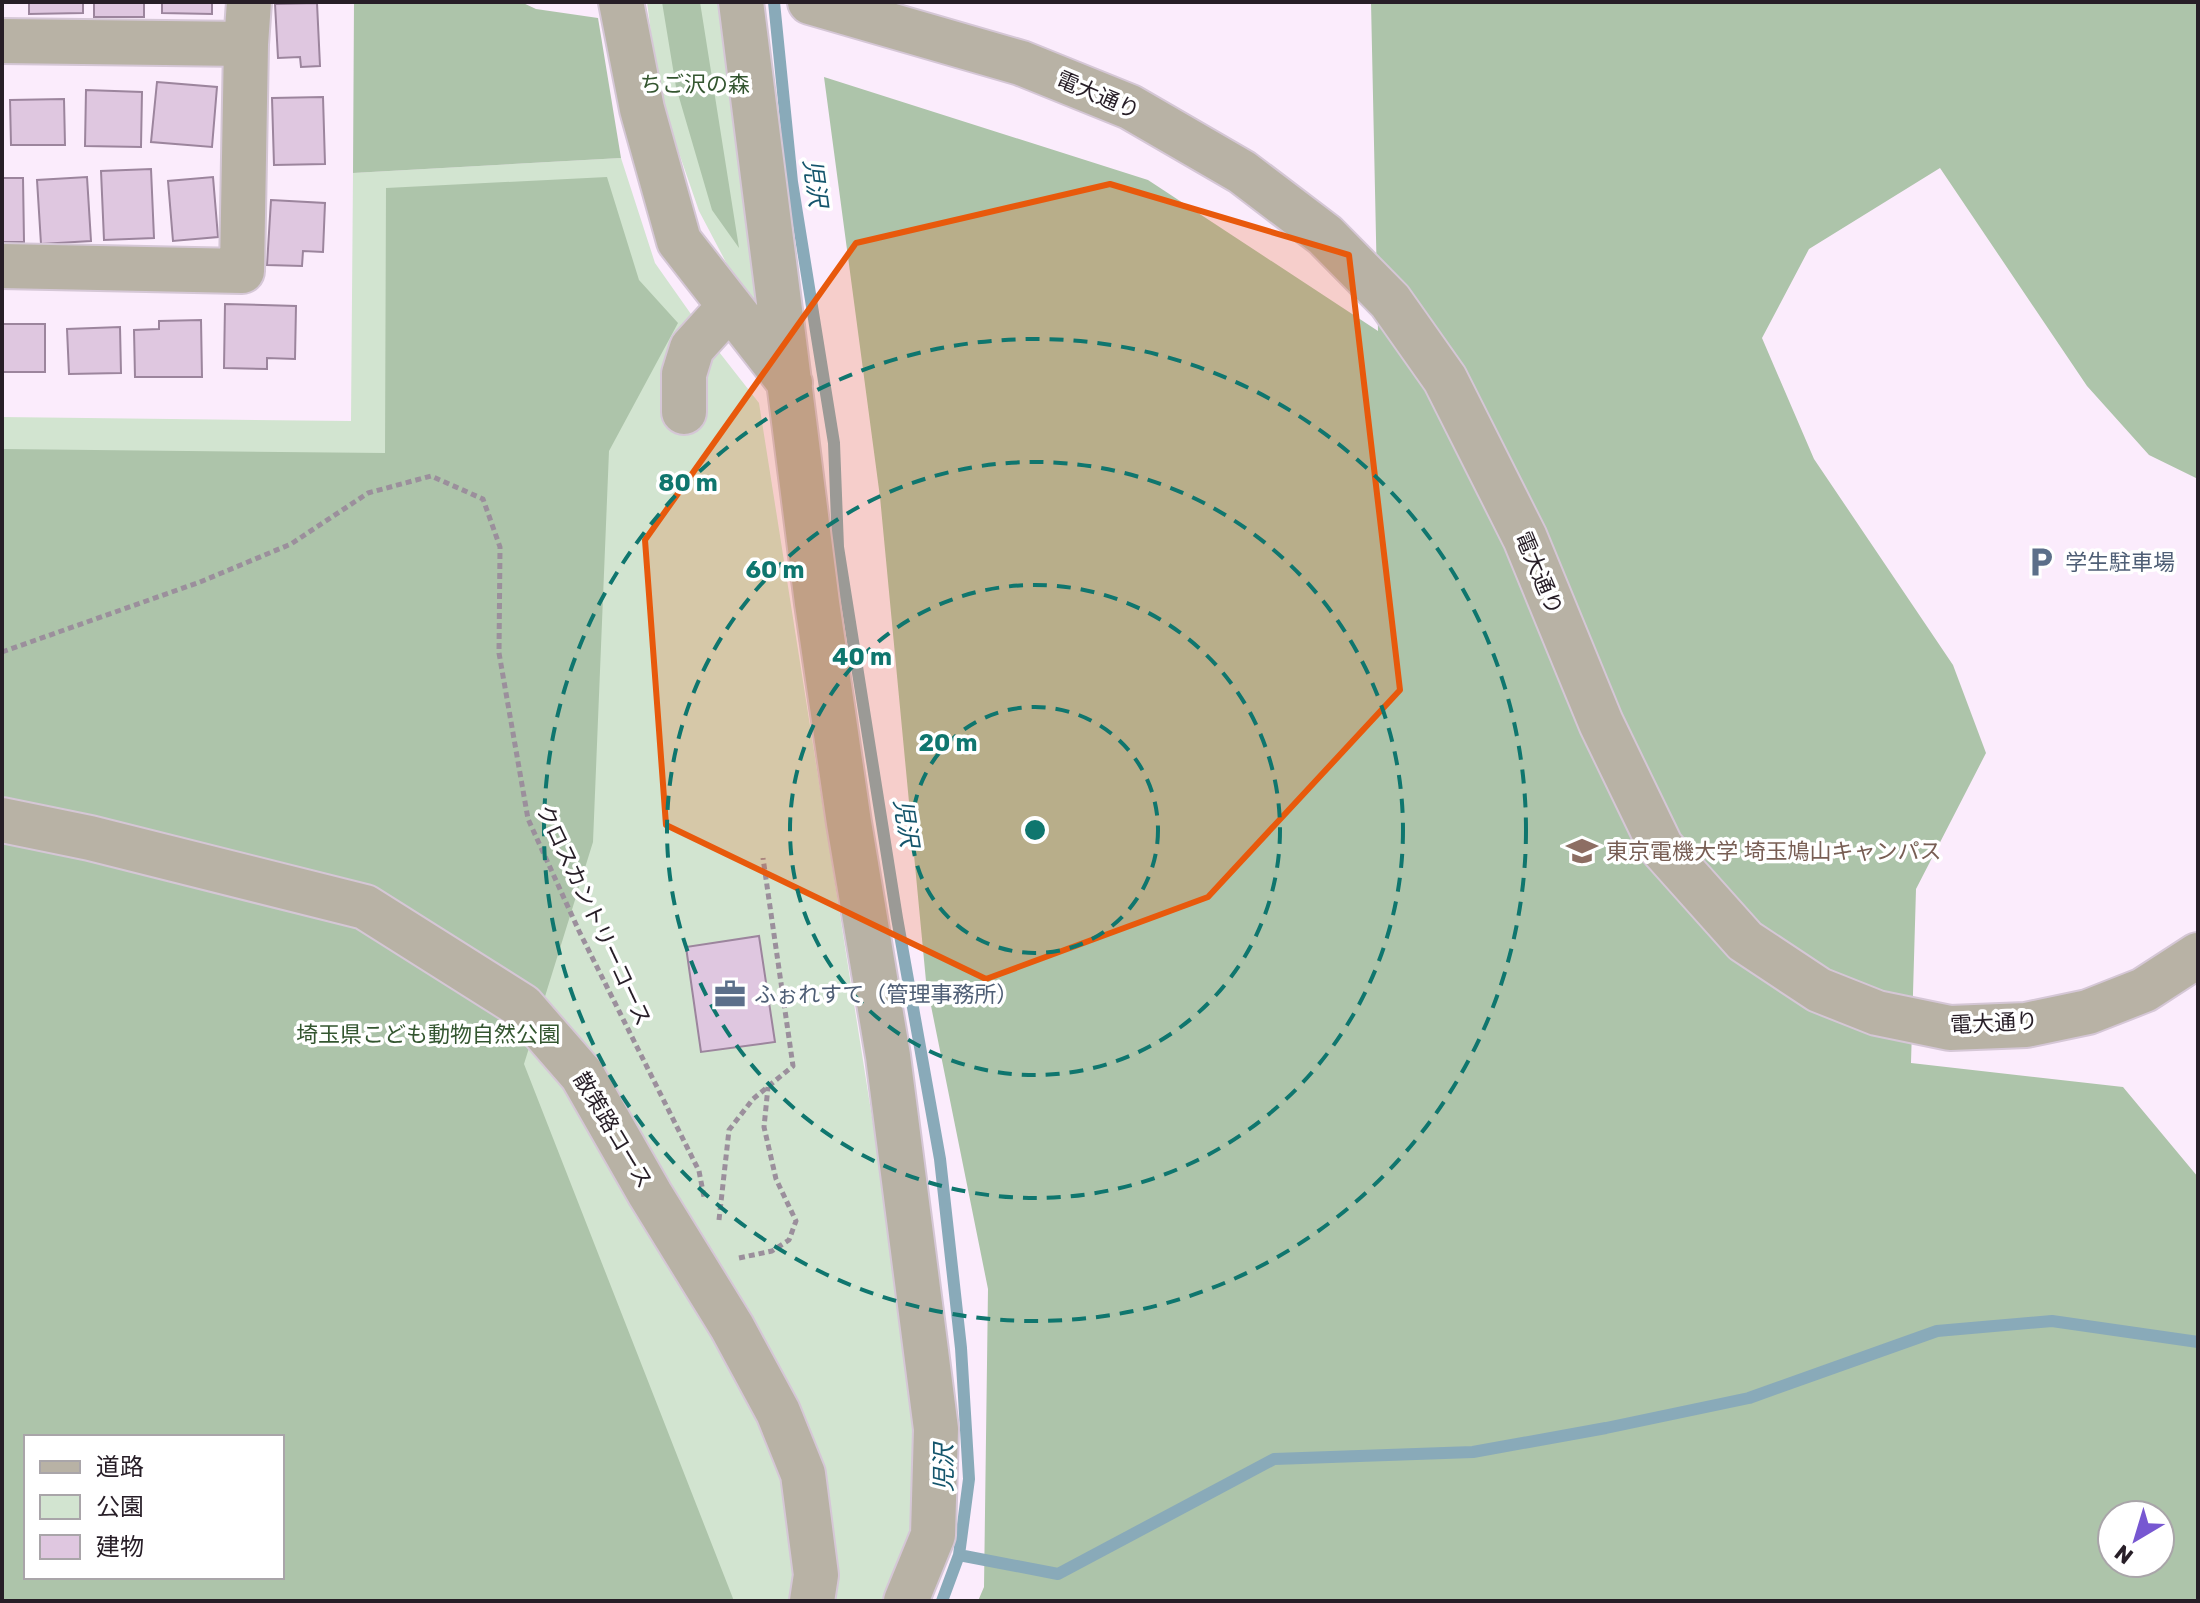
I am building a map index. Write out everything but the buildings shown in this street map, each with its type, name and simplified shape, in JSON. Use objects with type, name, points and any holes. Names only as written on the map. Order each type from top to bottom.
[{"type":"street","points":[[621,2],[642,109],[679,241],[790,383]]},
{"type":"street","points":[[741,2],[817,603],[849,823],[888,1056],[936,1429],[933,1535],[906,1601]]},
{"type":"street","name":"電大通り","points":[[810,2],[1021,63],[1130,107],[1242,172],[1325,235],[1390,301],[1445,379],[1531,553],[1601,723],[1661,847],[1745,941],[1819,990],[1877,1013],[1950,1028],[2026,1025],[2088,1012],[2144,990],[2198,955]]},
{"type":"street","points":[[2,41],[247,23],[242,271],[2,266]]},
{"type":"street","points":[[684,412],[684,374],[692,348],[730,306]]},
{"type":"street","name":"散策路コース","points":[[2,820],[120,845],[365,907],[522,1006],[582,1075],[650,1194],[732,1327],[778,1412],[803,1474],[816,1575],[812,1601]]},
{"type":"path","name":"クロスカントリーコース","points":[[2,652],[200,582],[291,544],[368,493],[431,476],[483,499],[500,547],[499,653],[528,819],[579,931],[699,1171],[705,1202]]},
{"type":"path","points":[[719,1221],[729,1130],[753,1099],[793,1066],[763,858]]},
{"type":"path","points":[[693,1264],[772,1251],[789,1240],[796,1221],[776,1179],[764,1127],[768,1086]]},
{"type":"highlighted area","points":[[1110,184],[1349,255],[1400,690],[1208,897],[986,979],[666,825],[645,540],[856,243]]},
{"type":"green space","points":[[354,2],[521,2],[536,9],[598,18],[621,158],[353,173]]},
{"type":"green space","name":"ちご沢の森","points":[[647,2],[721,2],[764,302],[749,306],[699,211],[659,95]]},
{"type":"green space","points":[[662,2],[700,2],[739,248],[712,210],[676,87]]},
{"type":"green space","name":"東京電機大学 埼玉鳩山キャンパス","points":[[1371,2],[2198,2],[2198,479],[2149,455],[2087,386],[1940,168],[1809,249],[1762,338],[1814,459],[1953,665],[1986,753],[1916,889],[1911,1063],[2123,1087],[2198,1177],[2198,1601],[978,1601],[984,1587],[988,1289],[926,981],[880,497],[824,77],[1148,180],[1378,331]]},
{"type":"green space","name":"埼玉県こども動物自然公園","points":[[621,158],[655,263],[759,403],[927,1465],[921,1532],[893,1601],[2,1601],[2,417],[351,421],[353,173]]},
{"type":"green space","name":"埼玉県こども動物自然公園","points":[[607,177],[639,280],[678,323],[609,451],[593,842],[524,1064],[734,1601],[2,1601],[2,449],[385,453],[386,188]]},
{"type":"waterway","name":"児沢","points":[[774,2],[792,182],[834,443],[838,547],[897,918],[940,1159],[961,1348],[969,1479],[959,1555],[942,1601]]},
{"type":"waterway","points":[[959,1555],[1058,1574],[1274,1459],[1473,1452],[1606,1428],[1749,1398],[1937,1331],[2052,1321],[2198,1342]]},
{"type":"place","name":"学生駐車場","points":[[2041,562]]},
{"type":"place","name":"東京電機大学 埼玉鳩山キャンパス","points":[[1582,851]]},
{"type":"place","name":"ふぉれすて（管理事務所）","points":[[730,994]]}]
